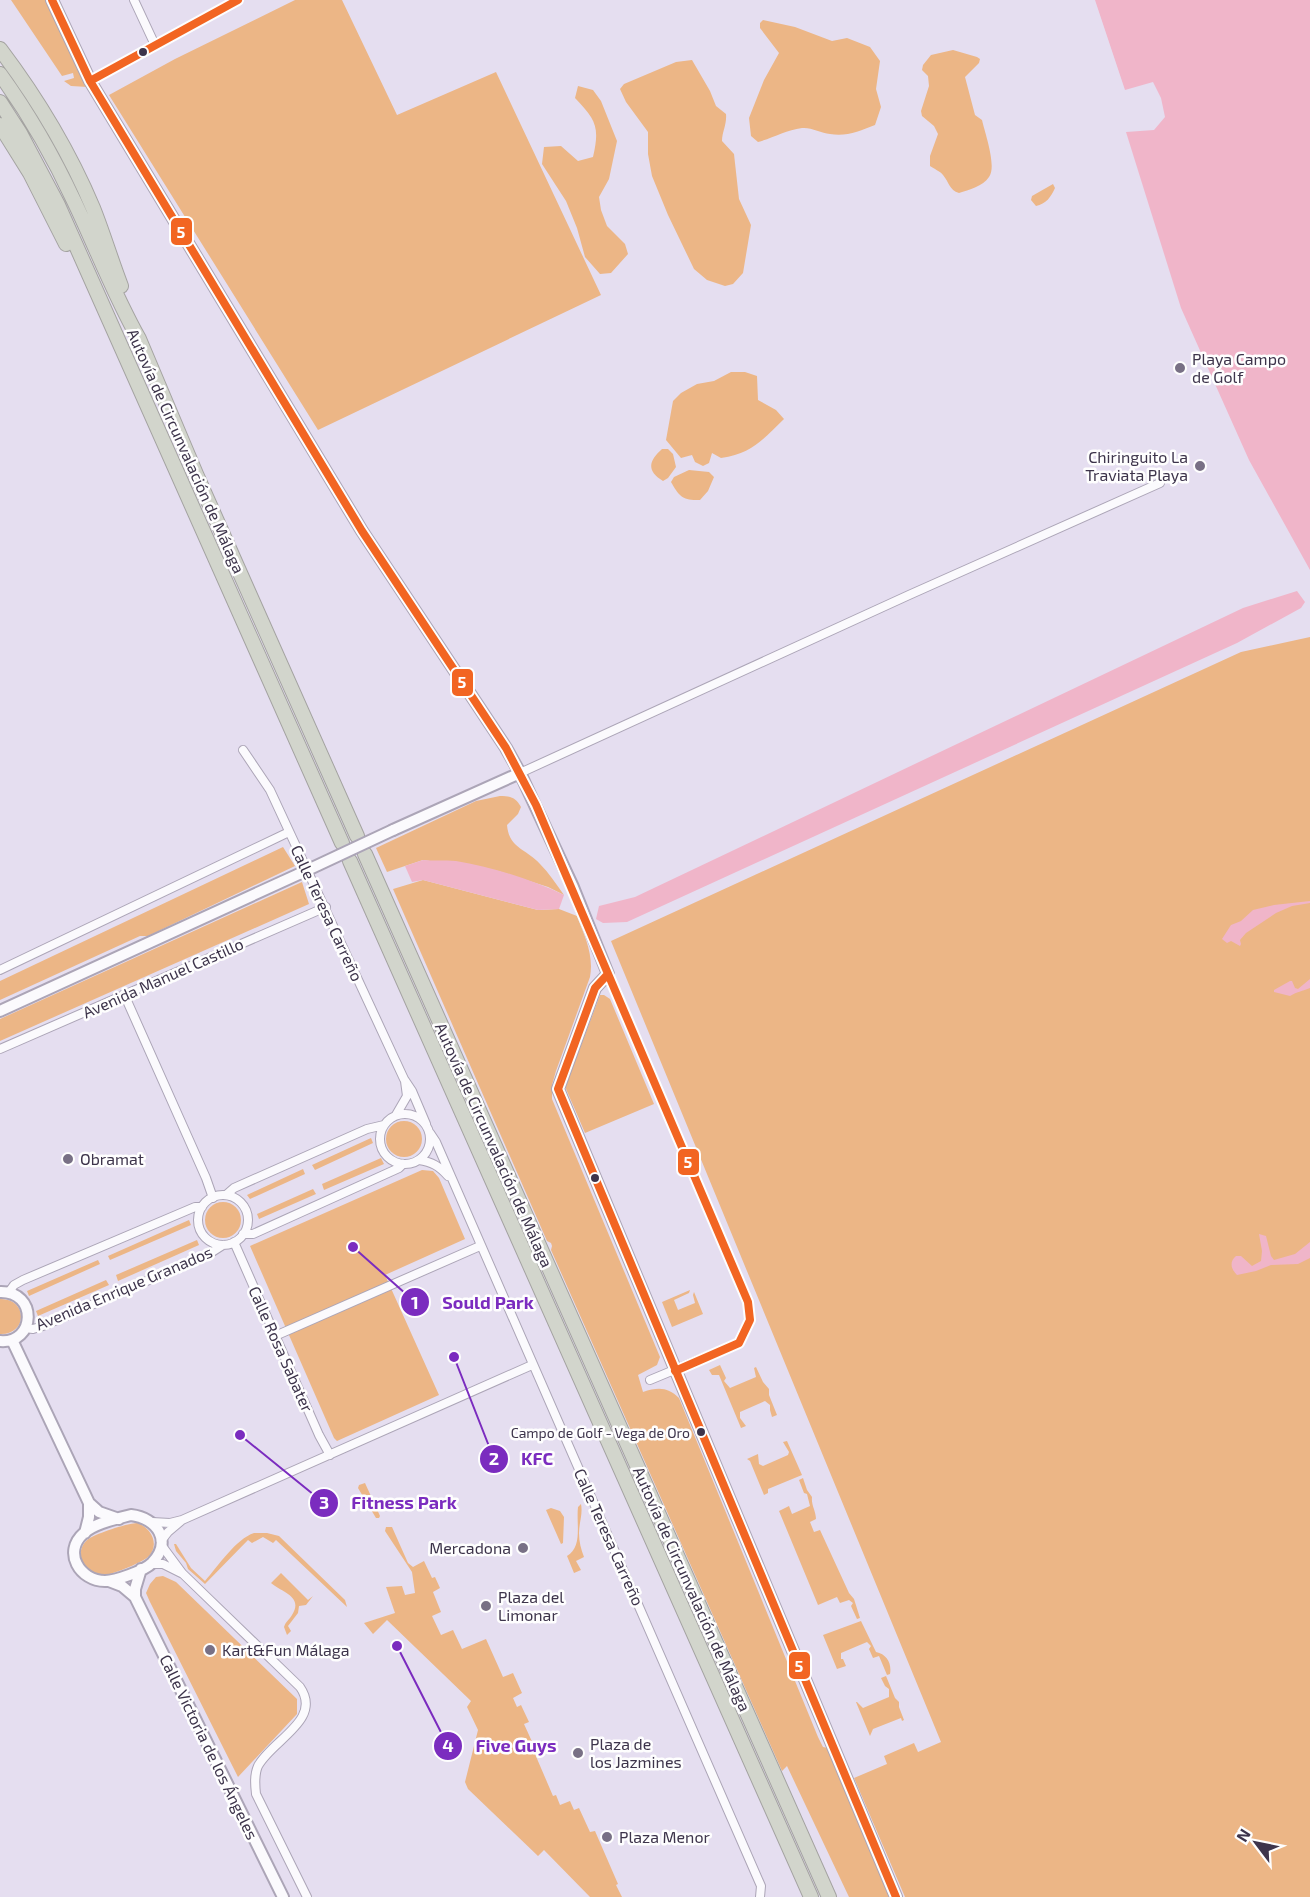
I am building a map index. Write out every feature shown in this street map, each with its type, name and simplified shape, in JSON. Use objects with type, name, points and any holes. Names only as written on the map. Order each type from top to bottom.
[{"type":"highway","points":[[0,49],[40,107],[79,177],[134,315],[139,339]]},
{"type":"highway","name":"Autovía de Circunvalación de Málaga","points":[[0,74],[55,162],[139,339],[196,474],[357,836]]},
{"type":"highway","name":"Autovía de Circunvalación de Málaga","points":[[0,102],[20,133],[49,188],[342,843]]},
{"type":"highway","points":[[0,125],[30,173],[93,298],[106,312]]},
{"type":"highway","name":"Autovía de Circunvalación de Málaga","points":[[365,854],[828,1897]]},
{"type":"highway","name":"Autovía de Circunvalación de Málaga","points":[[350,861],[811,1897]]},
{"type":"street","points":[[52,0],[90,81],[362,531],[506,748],[573,887],[748,1302],[750,1320],[739,1343],[650,1380]]},
{"type":"street","points":[[134,0],[155,45]]},
{"type":"street","points":[[90,81],[238,0]]},
{"type":"street","points":[[0,1011],[898,600],[1160,483]]},
{"type":"street","name":"Calle Teresa Carreño","points":[[243,750],[270,790],[426,1124]]},
{"type":"street","points":[[0,970],[289,832]]},
{"type":"street","name":"Avenida Manuel Castillo","points":[[0,1049],[326,907]]},
{"type":"street","points":[[608,974],[595,988],[558,1089],[896,1897]]},
{"type":"street","points":[[124,994],[213,1198]]},
{"type":"street","points":[[226,1195],[241,1203],[248,1218],[243,1234],[234,1242],[223,1245],[209,1240],[200,1228],[198,1221],[202,1207],[213,1198],[226,1195],[234,1188],[367,1129],[384,1125],[396,1115],[406,1096],[404,1079]]},
{"type":"street","points":[[384,1125],[380,1142],[383,1150],[394,1161],[403,1164],[419,1160],[428,1148],[430,1133],[426,1124],[420,1118],[412,1115],[396,1115]]},
{"type":"street","name":"Calle Teresa Carreño","points":[[430,1133],[436,1142],[761,1886],[760,1897]]},
{"type":"street","name":"Calle Teresa Carreño","points":[[419,1160],[431,1162],[440,1167],[451,1179]]},
{"type":"street","points":[[243,1234],[253,1234],[399,1168],[403,1164]]},
{"type":"street","points":[[5,1292],[23,1280],[195,1207],[202,1207]]},
{"type":"street","name":"Calle Rosa Sabater","points":[[234,1242],[319,1435],[330,1455]]},
{"type":"street","name":"Avenida Enrique Granados","points":[[25,1328],[33,1329],[54,1321],[209,1254],[223,1245]]},
{"type":"street","points":[[275,1336],[480,1246]]},
{"type":"street","points":[[5,1292],[16,1295],[26,1306],[28,1321],[22,1333],[4,1341],[89,1503],[99,1512],[119,1518]]},
{"type":"street","points":[[152,1522],[170,1523],[183,1520],[532,1365]]},
{"type":"street","points":[[85,1533],[89,1503]]},
{"type":"street","points":[[135,1597],[122,1586],[89,1578],[76,1564],[74,1555],[76,1544],[85,1533],[131,1515],[142,1516],[152,1522],[159,1530],[161,1543],[182,1573],[306,1695],[308,1705],[304,1716],[257,1767],[255,1780],[256,1794],[308,1897]]},
{"type":"street","points":[[135,1597],[135,1588],[146,1567],[168,1532],[183,1520]]},
{"type":"street","points":[[109,1581],[146,1567],[163,1564],[182,1573]]},
{"type":"street","name":"Calle Victoria de los Ángeles","points":[[135,1597],[283,1897]]},
{"type":"shaded area","points":[[11,0],[46,0],[88,87],[71,86],[64,81],[74,78],[73,73],[62,76]]},
{"type":"shaded area","points":[[295,0],[342,0],[397,115],[496,72],[601,295],[318,430],[109,95],[175,59]]},
{"type":"shaded area","points":[[1095,0],[1310,0],[1310,570],[1249,460],[1181,308],[1126,132],[1154,130],[1165,117],[1161,98],[1153,82],[1125,90]]},
{"type":"shaded area","points":[[763,20],[795,27],[832,41],[847,38],[870,47],[880,61],[876,89],[881,107],[875,125],[842,135],[802,128],[758,142],[751,136],[749,118],[764,80],[779,53],[760,28]]},
{"type":"shaded area","points":[[953,50],[980,59],[965,77],[975,115],[982,120],[992,166],[989,177],[983,183],[959,193],[951,188],[942,174],[930,166],[930,156],[938,134],[934,126],[922,116],[921,111],[929,86],[928,76],[922,70],[923,65],[931,55]]},
{"type":"shaded area","points":[[692,60],[716,106],[726,114],[722,141],[734,154],[739,199],[751,225],[743,273],[733,284],[725,286],[707,280],[694,269],[652,176],[648,154],[648,132],[626,102],[620,89],[624,84],[676,62]]},
{"type":"shaded area","points":[[578,86],[593,90],[601,101],[617,141],[609,179],[599,197],[607,226],[625,244],[628,254],[611,273],[600,274],[585,257],[566,201],[542,164],[544,147],[561,146],[578,161],[593,157],[596,131],[592,118],[575,98]]},
{"type":"shaded area","points":[[1053,184],[1055,188],[1050,197],[1043,204],[1036,206],[1031,200],[1032,196]]},
{"type":"shaded area","points":[[731,372],[745,372],[757,376],[758,400],[776,410],[784,419],[756,444],[741,453],[721,458],[712,453],[709,463],[703,466],[695,462],[692,455],[681,458],[666,440],[673,401],[681,393],[697,384],[714,381]]},
{"type":"shaded area","points":[[662,449],[668,449],[673,454],[676,467],[663,481],[654,473],[651,465]]},
{"type":"shaded area","points":[[689,470],[709,472],[714,477],[708,491],[700,500],[689,500],[682,497],[671,482],[674,477]]},
{"type":"shaded area","points":[[1297,591],[1305,602],[1301,608],[1237,643],[627,922],[603,923],[596,919],[599,906],[635,897],[1243,608]]},
{"type":"shaded area","points":[[1310,637],[1310,1897],[905,1897],[854,1778],[887,1764],[884,1756],[914,1743],[918,1752],[941,1742],[611,941],[1241,652]]},
{"type":"shaded area","points":[[500,796],[513,798],[521,807],[518,814],[507,825],[511,839],[543,867],[564,895],[548,887],[498,871],[423,860],[387,872],[376,848],[476,801]]},
{"type":"shaded area","points":[[283,847],[295,866],[148,936],[140,936],[0,1000],[0,981]]},
{"type":"shaded area","points":[[423,860],[456,861],[483,867],[511,874],[564,895],[559,909],[538,910],[423,880],[412,882],[405,866]]},
{"type":"shaded area","points":[[423,880],[538,910],[559,909],[577,916],[590,954],[590,977],[556,1071],[552,1085],[552,1099],[660,1357],[657,1365],[638,1375],[643,1392],[662,1389],[679,1398],[818,1737],[823,1747],[828,1748],[889,1897],[849,1897],[787,1766],[782,1771],[393,889]]},
{"type":"shaded area","points":[[302,882],[309,904],[0,1041],[0,1019]]},
{"type":"shaded area","points":[[1310,901],[1310,903],[1292,906],[1276,913],[1246,933],[1240,940],[1240,946],[1231,941],[1227,943],[1222,939],[1231,925],[1241,921],[1253,910]]},
{"type":"shaded area","points":[[1310,979],[1310,988],[1290,996],[1274,992],[1290,981],[1298,989]]},
{"type":"shaded area","points":[[600,995],[610,999],[654,1104],[585,1133],[566,1085]]},
{"type":"shaded area","points":[[404,1121],[417,1126],[422,1139],[417,1152],[404,1157],[391,1152],[386,1139],[391,1126]]},
{"type":"shaded area","points":[[371,1138],[373,1143],[315,1170],[312,1165]]},
{"type":"shaded area","points":[[381,1158],[384,1164],[324,1190],[322,1184]]},
{"type":"shaded area","points":[[303,1169],[305,1174],[250,1199],[247,1195]]},
{"type":"shaded area","points":[[422,1170],[433,1171],[439,1178],[465,1239],[385,1275],[439,1395],[337,1441],[250,1246]]},
{"type":"shaded area","points":[[313,1189],[316,1194],[259,1219],[257,1214]]},
{"type":"shaded area","points":[[223,1202],[236,1207],[241,1220],[236,1233],[223,1238],[210,1233],[205,1220],[210,1207]]},
{"type":"shaded area","points":[[189,1220],[191,1225],[110,1260],[108,1256]]},
{"type":"shaded area","points":[[1259,1234],[1266,1236],[1274,1260],[1295,1254],[1310,1242],[1310,1258],[1298,1264],[1271,1265],[1237,1275],[1232,1266],[1232,1261],[1236,1256],[1241,1256],[1252,1266],[1261,1261]]},
{"type":"shaded area","points":[[197,1240],[199,1245],[118,1281],[116,1275]]},
{"type":"shaded area","points":[[98,1260],[100,1264],[29,1296],[27,1291]]},
{"type":"shaded area","points":[[106,1280],[109,1285],[38,1316],[36,1311]]},
{"type":"shaded area","points":[[690,1290],[689,1293],[674,1300],[678,1310],[695,1303],[694,1292],[703,1314],[672,1327],[662,1302]]},
{"type":"shaded area","points":[[0,1299],[9,1300],[20,1310],[20,1323],[9,1333],[0,1334]]},
{"type":"shaded area","points":[[720,1365],[726,1378],[724,1381],[730,1388],[756,1377],[754,1368],[756,1367],[769,1389],[777,1415],[772,1417],[770,1405],[765,1401],[740,1412],[740,1418],[746,1426],[741,1428],[719,1375],[712,1375],[709,1370]]},
{"type":"shaded area","points":[[787,1441],[802,1475],[768,1489],[768,1493],[764,1495],[750,1461],[747,1459],[758,1454],[759,1464],[763,1466],[788,1455],[789,1452],[783,1442]]},
{"type":"shaded area","points":[[803,1478],[812,1497],[816,1519],[810,1522],[814,1532],[820,1530],[849,1593],[854,1599],[860,1618],[857,1619],[851,1606],[853,1603],[849,1600],[840,1603],[837,1597],[818,1605],[779,1511],[789,1506],[792,1514],[810,1506],[807,1494],[804,1493],[799,1480]]},
{"type":"shaded area","points":[[365,1483],[379,1518],[376,1518],[358,1488],[359,1485]]},
{"type":"shaded area","points":[[581,1504],[579,1536],[584,1557],[576,1561],[581,1570],[574,1573],[567,1556],[572,1552],[577,1541],[578,1507]]},
{"type":"shaded area","points":[[551,1508],[560,1511],[564,1517],[563,1543],[561,1544],[546,1510]]},
{"type":"shaded area","points":[[138,1523],[147,1529],[153,1538],[152,1552],[148,1557],[117,1572],[100,1576],[94,1575],[85,1568],[81,1552],[86,1541],[111,1529]]},
{"type":"shaded area","points":[[386,1527],[392,1527],[408,1563],[413,1567],[424,1561],[432,1578],[435,1577],[440,1588],[433,1592],[441,1612],[432,1616],[441,1635],[453,1630],[462,1649],[486,1639],[503,1677],[513,1673],[522,1693],[513,1698],[517,1707],[521,1705],[529,1722],[524,1724],[553,1796],[556,1795],[560,1805],[570,1801],[574,1810],[579,1808],[590,1832],[595,1831],[622,1897],[590,1897],[544,1850],[538,1856],[468,1789],[465,1782],[478,1730],[467,1707],[471,1701],[387,1620],[373,1634],[364,1623],[395,1613],[386,1587],[402,1586],[405,1595],[415,1593],[412,1572],[385,1531]]},
{"type":"shaded area","points":[[254,1533],[279,1536],[345,1600],[347,1607],[276,1540],[273,1543],[263,1537],[252,1543],[248,1540],[205,1584],[188,1569],[174,1544],[191,1568],[205,1581],[234,1547]]},
{"type":"shaded area","points":[[281,1573],[308,1600],[313,1596],[306,1605],[299,1606],[298,1613],[288,1626],[291,1631],[287,1635],[284,1627],[295,1609],[295,1603],[290,1595],[271,1583]]},
{"type":"shaded area","name":"Kart&Fun Málaga","points":[[163,1576],[176,1582],[297,1699],[297,1714],[238,1777],[146,1593],[156,1577]]},
{"type":"shaded area","points":[[861,1621],[876,1652],[888,1660],[890,1674],[887,1675],[879,1656],[873,1658],[869,1649],[871,1646],[867,1642],[841,1653],[841,1659],[846,1666],[837,1669],[823,1635]]},
{"type":"shaded area","points":[[886,1676],[899,1702],[904,1720],[902,1721],[901,1718],[873,1729],[870,1736],[856,1702],[863,1708],[889,1697],[889,1689],[881,1678]]},
{"type":"transit line","name":"5","points":[[52,0],[90,81],[362,531],[506,748],[536,805],[748,1302],[750,1320],[739,1343],[675,1371]]},
{"type":"transit line","name":"5","points":[[90,81],[238,0]]},
{"type":"transit line","name":"5","points":[[608,974],[595,988],[558,1089],[896,1897]]},
{"type":"place","name":"Playa Campo de Golf","points":[[1180,368]]},
{"type":"place","name":"Chiringuito La Traviata Playa","points":[[1200,466]]},
{"type":"place","name":"Obramat","points":[[68,1159]]},
{"type":"place","name":"Sould Park","points":[[353,1247]]},
{"type":"place","name":"KFC","points":[[454,1357]]},
{"type":"place","name":"Campo de Golf - Vega de Oro","points":[[701,1432]]},
{"type":"place","name":"Fitness Park","points":[[240,1435]]},
{"type":"place","name":"Mercadona","points":[[523,1548]]},
{"type":"place","name":"Plaza del Limonar","points":[[486,1606]]},
{"type":"place","name":"Five Guys","points":[[397,1646]]},
{"type":"place","name":"Kart&Fun Málaga","points":[[210,1650]]},
{"type":"place","name":"Plaza de los Jazmines","points":[[578,1753]]},
{"type":"place","name":"Plaza Menor","points":[[607,1837]]}]
